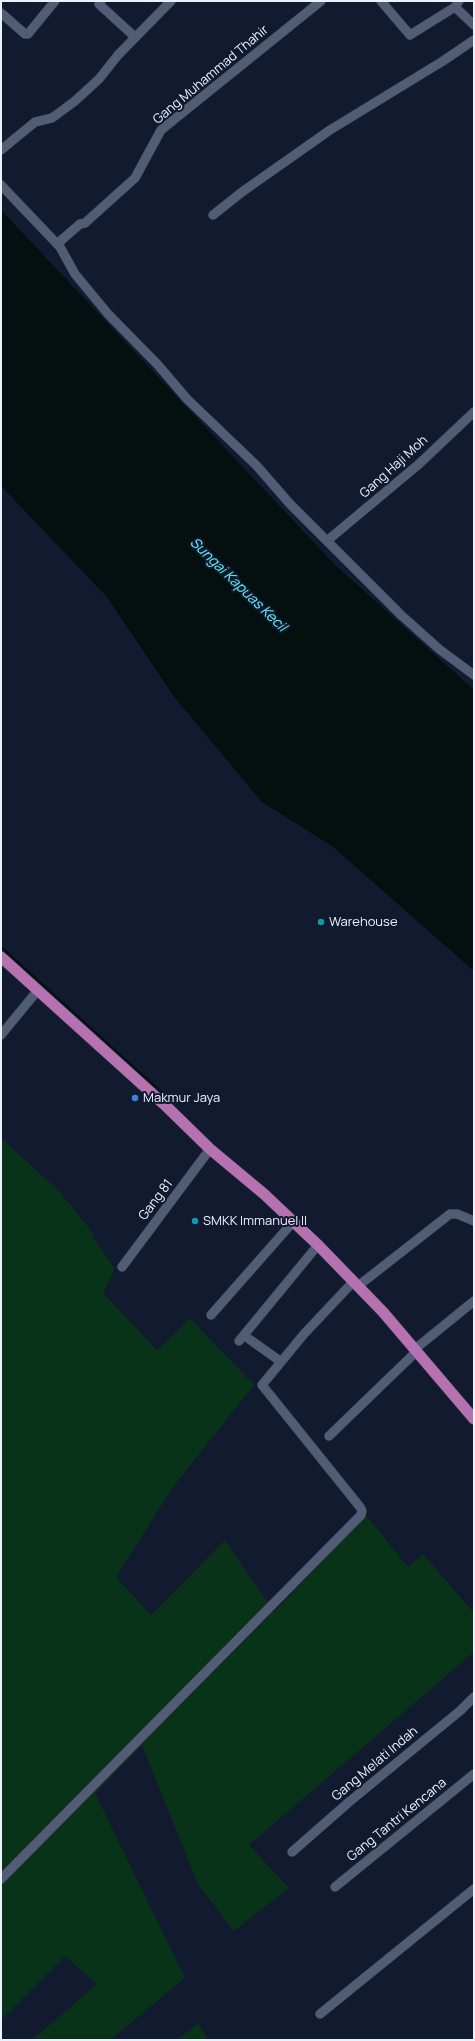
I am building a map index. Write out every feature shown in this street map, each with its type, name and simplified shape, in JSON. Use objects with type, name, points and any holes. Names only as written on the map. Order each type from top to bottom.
[{"type":"main road","points":[[1,957],[167,1107],[210,1149],[264,1194],[318,1245],[384,1312],[474,1419]]},
{"type":"street","points":[[1,13],[26,34],[55,1]]},
{"type":"street","points":[[1,150],[35,122],[52,118],[75,101],[99,79],[135,37],[171,1]]},
{"type":"street","name":"Gang Muhammad Thahir","points":[[57,244],[80,224],[85,223],[136,178],[161,130],[322,1]]},
{"type":"street","points":[[381,1],[410,35],[457,4],[474,25]]},
{"type":"street","points":[[98,2],[135,37]]},
{"type":"street","points":[[213,215],[242,192],[330,130],[443,61],[474,40]]},
{"type":"street","points":[[1,185],[57,244],[75,274],[108,314],[187,399],[257,466],[290,504],[328,540],[414,627],[474,675]]},
{"type":"street","name":"Gang Haji Moh","points":[[328,540],[419,464],[474,412]]},
{"type":"street","points":[[1,1035],[38,990]]},
{"type":"street","name":"Gang 81","points":[[122,1267],[210,1149]]},
{"type":"street","points":[[1,1879],[361,1514],[362,1511],[360,1507],[262,1385],[280,1361],[356,1284],[450,1214],[457,1214],[474,1221]]},
{"type":"street","points":[[211,1315],[293,1222]]},
{"type":"street","points":[[239,1341],[318,1245]]},
{"type":"street","points":[[330,1436],[416,1350],[474,1301]]},
{"type":"street","points":[[249,1339],[280,1361]]},
{"type":"street","name":"Gang Melati Indah","points":[[292,1852],[349,1802],[461,1710],[474,1697]]},
{"type":"street","name":"Gang Tantri Kencana","points":[[335,1887],[474,1774]]},
{"type":"street","points":[[320,2014],[474,1889]]},
{"type":"green space","points":[[1,1138],[59,1191],[93,1233],[92,1236],[115,1269],[103,1293],[157,1350],[190,1318],[254,1385],[173,1487],[116,1577],[151,1615],[225,1540],[274,1612],[366,1515],[408,1567],[423,1554],[474,1613],[474,1652],[249,1845],[289,1888],[234,1931],[198,1884],[142,1745],[95,1793],[185,1978],[110,2040],[32,2040],[97,1984],[65,1956],[1,2020]]},
{"type":"green space","points":[[198,2023],[208,2040],[177,2040]]},
{"type":"water","name":"Sungai Kapuas Kecil","points":[[1,210],[334,564],[474,690],[474,971],[332,846],[262,802],[175,698],[107,597],[1,486]]},
{"type":"waterway","points":[[1,947],[168,1098]]},
{"type":"place","name":"Warehouse","points":[[321,922]]},
{"type":"place","name":"Makmur Jaya","points":[[135,1098]]},
{"type":"place","name":"SMKK Immanuel II","points":[[195,1221]]}]
